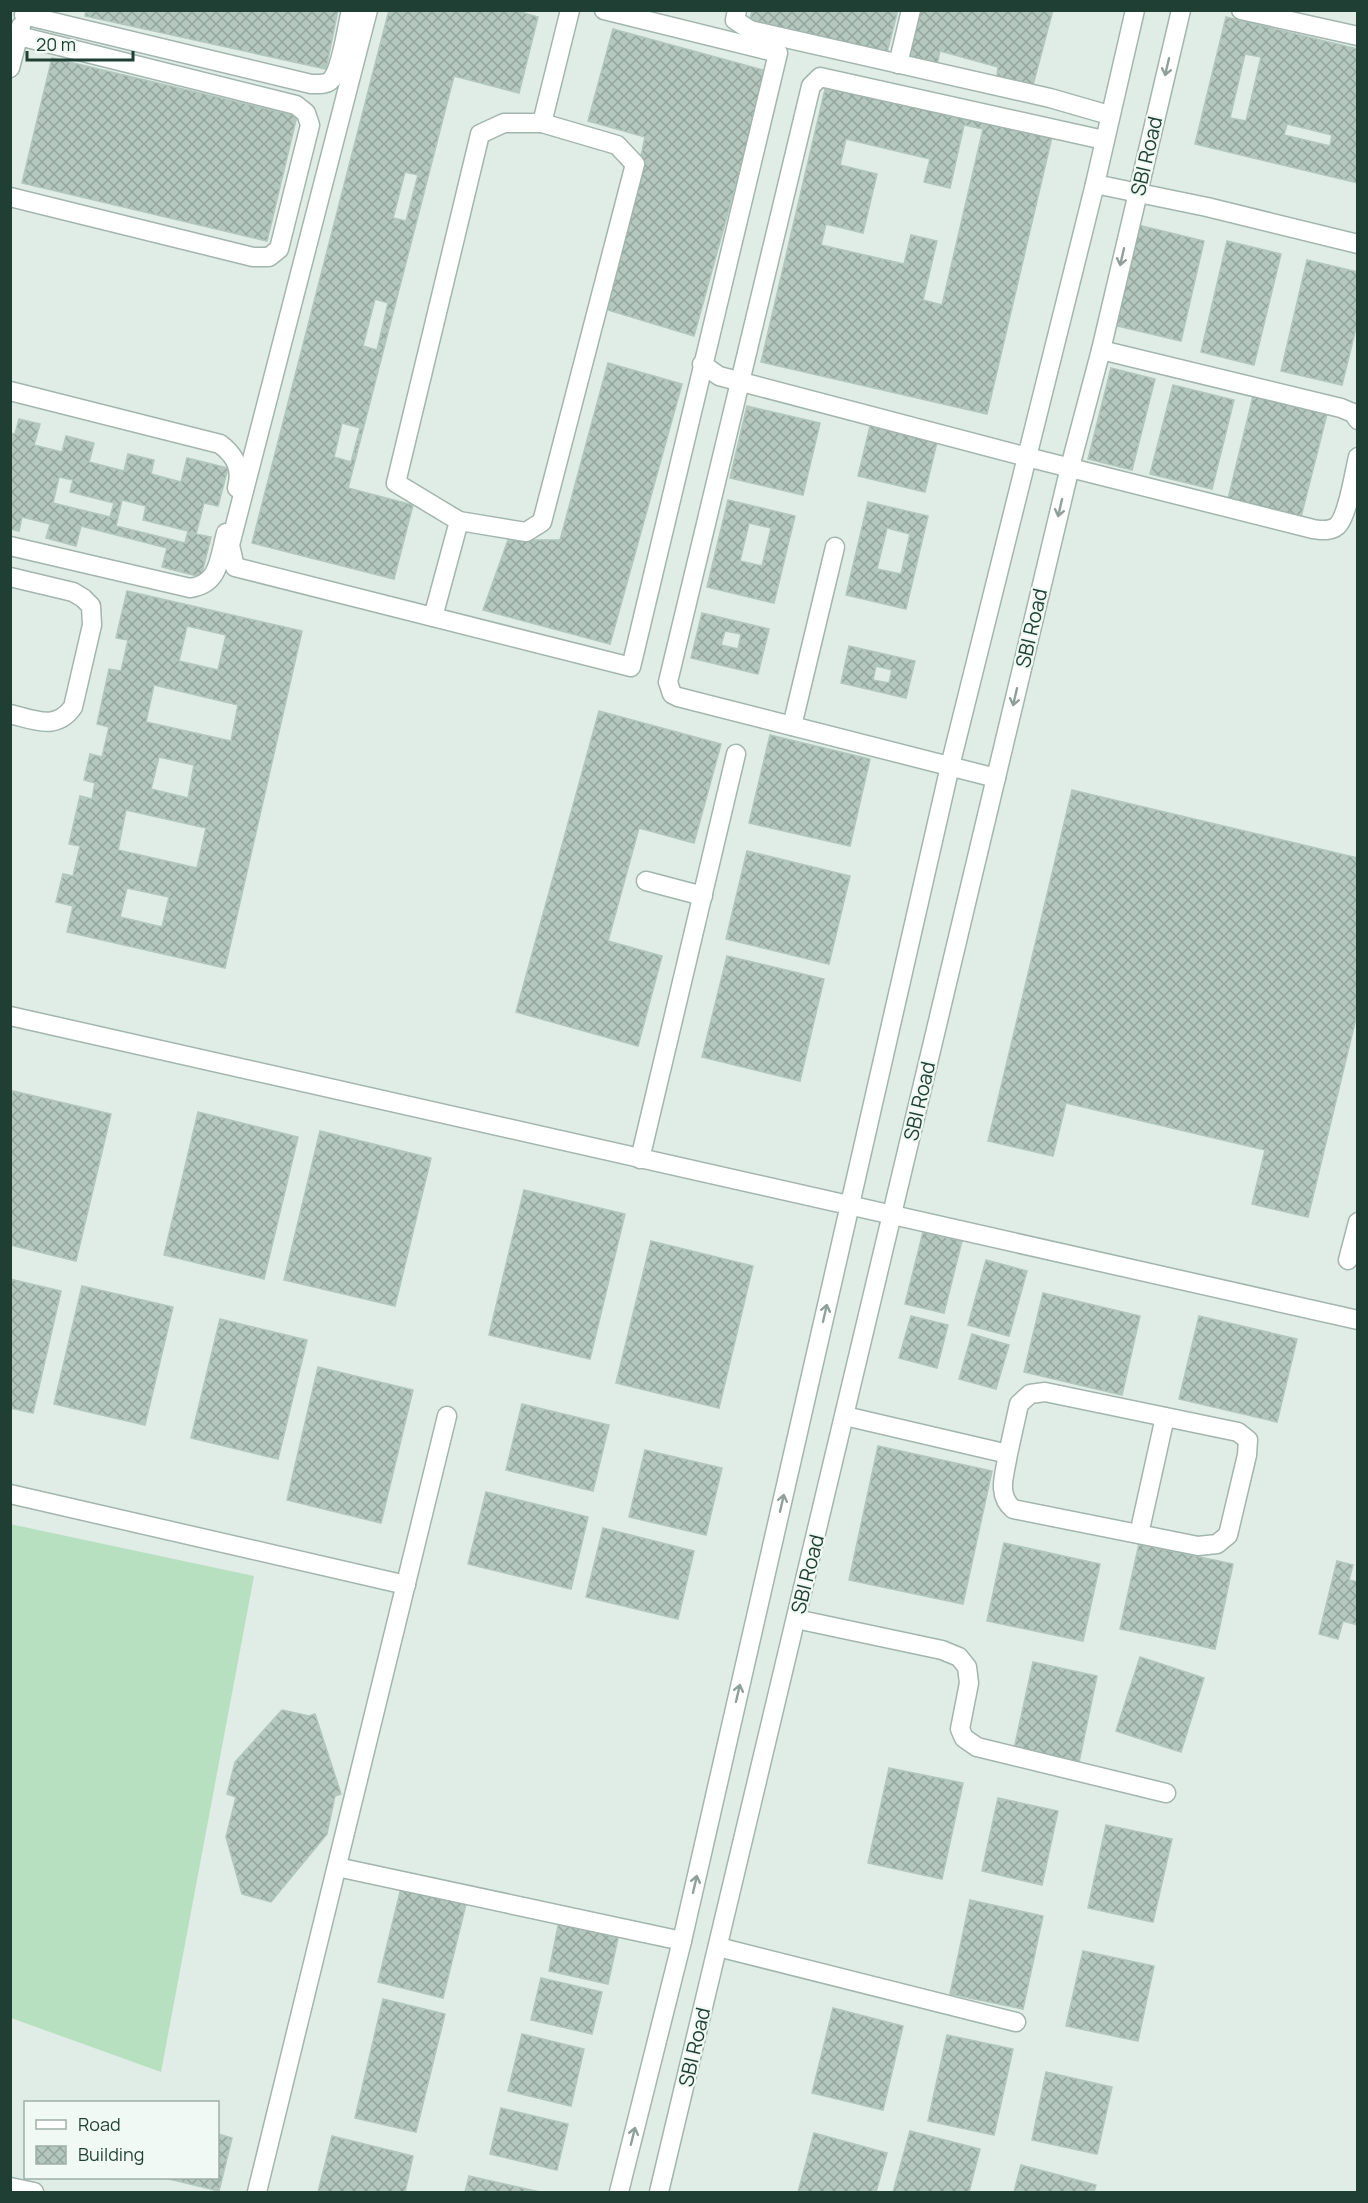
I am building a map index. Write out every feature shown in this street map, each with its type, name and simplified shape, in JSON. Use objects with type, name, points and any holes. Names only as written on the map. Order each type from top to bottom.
[{"type":"street","points":[[10,68],[25,13],[311,84],[322,84],[331,80],[336,69],[351,10]]},
{"type":"street","points":[[368,10],[231,545],[235,567],[631,667],[778,53],[604,10]]},
{"type":"street","points":[[542,123],[570,10]]},
{"type":"street","points":[[737,10],[735,20],[750,30],[1050,98],[1109,115]]},
{"type":"street","points":[[898,64],[911,10]]},
{"type":"street","name":"SBI Road","points":[[619,2193],[682,1941],[950,766],[1095,184],[1109,115],[1135,10]]},
{"type":"street","name":"SBI Road","points":[[659,2193],[1070,467],[1101,350],[1180,10]]},
{"type":"street","points":[[1241,10],[1358,36]]},
{"type":"street","points":[[10,197],[253,257],[269,257],[279,249],[310,125],[306,113],[296,105],[19,36]]},
{"type":"street","points":[[996,778],[678,697],[672,694],[668,682],[811,86],[820,77],[1104,141]]},
{"type":"street","points":[[504,123],[542,123],[617,145],[635,164],[542,522],[526,532],[459,521],[396,483],[480,134],[504,123]]},
{"type":"street","points":[[1095,184],[1207,207],[1358,244]]},
{"type":"street","points":[[1101,350],[1341,408],[1353,413],[1358,420]]},
{"type":"street","points":[[702,364],[719,376],[741,382],[1027,457],[1326,531],[1336,527],[1344,515],[1358,457]]},
{"type":"street","points":[[10,391],[220,444],[236,460],[240,476],[218,565],[213,578],[203,586],[190,588],[10,546]]},
{"type":"street","points":[[433,617],[459,521]]},
{"type":"street","points":[[792,726],[835,547]]},
{"type":"street","points":[[10,577],[73,592],[84,598],[91,606],[93,625],[73,707],[65,717],[56,722],[10,714]]},
{"type":"street","points":[[640,1159],[736,754]]},
{"type":"street","points":[[646,881],[703,896]]},
{"type":"street","points":[[10,1016],[1358,1320]]},
{"type":"street","points":[[1348,1260],[1358,1222]]},
{"type":"street","points":[[1045,1392],[1238,1432],[1248,1440],[1247,1455],[1228,1535],[1216,1544],[1198,1546],[1013,1509],[1006,1502],[1002,1491],[1008,1454],[1019,1404],[1030,1394],[1045,1392]]},
{"type":"street","points":[[257,2193],[447,1416]]},
{"type":"street","points":[[844,1416],[1008,1454]]},
{"type":"street","points":[[1139,1534],[1165,1417]]},
{"type":"street","points":[[10,1494],[406,1586]]},
{"type":"street","points":[[796,1619],[942,1650],[959,1657],[967,1666],[969,1683],[960,1729],[964,1738],[977,1747],[1166,1793]]},
{"type":"street","points":[[337,1867],[682,1941]]},
{"type":"street","points":[[717,1947],[1016,2022]]},
{"type":"street","points":[[10,2187],[34,2193]]},
{"type":"green space","points":[[10,1524],[254,1576],[161,2072],[11,2018]]},
{"type":"building","points":[[86,10],[338,10],[326,69],[85,16]]},
{"type":"building","points":[[389,10],[514,10],[538,17],[519,93],[454,76],[348,488],[413,505],[394,579],[252,543]],"holes":[[[405,172],[418,175],[406,221],[393,218]],[[375,299],[388,303],[377,350],[363,346]],[[342,423],[360,428],[351,462],[334,457]]]},
{"type":"building","points":[[752,10],[898,10],[886,56],[750,19]]},
{"type":"building","points":[[919,10],[1053,10],[1033,85],[997,76],[998,67],[940,51],[937,65],[908,57]]},
{"type":"building","points":[[1226,17],[1358,49],[1358,183],[1195,144]],"holes":[[[1245,54],[1261,57],[1246,121],[1230,118]],[[1287,124],[1332,135],[1330,146],[1284,135]]]},
{"type":"building","points":[[613,29],[767,71],[694,336],[608,310],[645,137],[588,121]]},
{"type":"building","points":[[52,58],[297,116],[267,241],[22,183]]},
{"type":"building","points":[[826,85],[1052,137],[987,414],[761,362]],"holes":[[[964,125],[983,129],[942,305],[923,300],[937,241],[911,235],[904,264],[821,245],[826,224],[863,233],[877,174],[840,165],[846,139],[930,159],[924,182],[950,188]]]},
{"type":"building","points":[[1138,225],[1204,241],[1181,341],[1113,325]]},
{"type":"building","points":[[1227,241],[1281,254],[1254,365],[1201,352]]},
{"type":"building","points":[[1307,260],[1358,272],[1358,320],[1342,385],[1281,371]]},
{"type":"building","points":[[608,363],[682,384],[610,644],[483,610],[508,540],[560,540]]},
{"type":"building","points":[[1111,368],[1155,379],[1132,470],[1088,459]]},
{"type":"building","points":[[1173,385],[1234,400],[1212,489],[1150,474]]},
{"type":"building","points":[[1253,396],[1327,414],[1301,517],[1228,499]]},
{"type":"building","points":[[747,406],[820,423],[803,495],[730,478]]},
{"type":"building","points":[[19,419],[40,424],[34,445],[62,452],[66,436],[94,443],[89,462],[124,471],[128,454],[154,460],[151,474],[181,482],[187,458],[228,468],[218,506],[204,503],[196,534],[211,537],[201,577],[162,567],[167,548],[81,526],[76,546],[46,538],[50,524],[22,517],[19,531],[10,529],[10,433],[15,434]],"holes":[[[59,477],[73,480],[70,492],[114,503],[110,517],[53,503]],[[122,500],[146,506],[143,520],[188,531],[185,543],[116,526]]]},
{"type":"building","points":[[871,422],[938,438],[925,492],[858,476]]},
{"type":"building","points":[[728,500],[795,516],[774,603],[707,587]],"holes":[[[749,523],[771,528],[762,566],[740,561]]]},
{"type":"building","points":[[868,502],[928,516],[906,609],[846,595]],"holes":[[[887,528],[910,534],[901,574],[877,569]]]},
{"type":"building","points":[[127,591],[302,631],[225,968],[67,932],[73,906],[56,902],[63,874],[73,876],[80,846],[69,844],[80,796],[92,799],[95,783],[84,780],[90,754],[102,757],[109,727],[97,724],[109,669],[121,671],[128,640],[116,638]],"holes":[[[187,626],[226,635],[218,670],[179,661]],[[154,685],[238,705],[231,741],[146,722]],[[159,757],[194,765],[188,798],[151,789]],[[126,810],[206,828],[197,868],[118,850]],[[127,888],[169,897],[162,927],[120,917]]]},
{"type":"building","points":[[702,613],[769,629],[758,674],[691,658]],"holes":[[[725,631],[741,634],[738,649],[721,645]]]},
{"type":"building","points":[[849,646],[915,661],[906,698],[841,683]],"holes":[[[876,666],[892,670],[889,683],[873,680]]]},
{"type":"building","points":[[599,711],[721,744],[694,843],[639,828],[608,941],[662,956],[638,1046],[516,1012]]},
{"type":"building","points":[[770,735],[870,759],[850,846],[749,823]]},
{"type":"building","points":[[1072,790],[1358,858],[1358,1010],[1308,1217],[1252,1204],[1265,1150],[1066,1103],[1053,1156],[988,1141]]},
{"type":"building","points":[[747,851],[850,876],[829,964],[726,939]]},
{"type":"building","points":[[727,956],[824,979],[800,1081],[702,1057]]},
{"type":"building","points":[[13,1091],[111,1114],[76,1261],[10,1245],[10,1102]]},
{"type":"building","points":[[198,1112],[298,1137],[264,1279],[164,1255]]},
{"type":"building","points":[[320,1131],[431,1158],[395,1306],[284,1280]]},
{"type":"building","points":[[524,1190],[625,1214],[590,1359],[489,1335]]},
{"type":"building","points":[[923,1232],[962,1241],[944,1313],[905,1304]]},
{"type":"building","points":[[651,1241],[753,1266],[719,1408],[616,1383]]},
{"type":"building","points":[[986,1260],[1027,1271],[1009,1336],[968,1325]]},
{"type":"building","points":[[10,1279],[61,1291],[33,1413],[10,1408]]},
{"type":"building","points":[[82,1286],[173,1307],[145,1425],[54,1404]]},
{"type":"building","points":[[1043,1293],[1140,1316],[1122,1395],[1024,1372]]},
{"type":"building","points":[[911,1316],[948,1325],[937,1368],[899,1358]]},
{"type":"building","points":[[1199,1316],[1297,1339],[1277,1422],[1179,1399]]},
{"type":"building","points":[[220,1319],[307,1340],[278,1459],[191,1438]]},
{"type":"building","points":[[972,1334],[1009,1345],[996,1389],[959,1379]]},
{"type":"building","points":[[318,1367],[413,1390],[381,1523],[287,1500]]},
{"type":"building","points":[[522,1404],[609,1425],[593,1491],[506,1470]]},
{"type":"building","points":[[878,1446],[992,1471],[963,1604],[849,1580]]},
{"type":"building","points":[[645,1450],[722,1468],[706,1535],[629,1517]]},
{"type":"building","points":[[486,1492],[588,1517],[571,1589],[468,1564]]},
{"type":"building","points":[[603,1528],[694,1551],[678,1619],[586,1597]]},
{"type":"building","points":[[1004,1543],[1100,1564],[1083,1641],[987,1621]]},
{"type":"building","points":[[1139,1544],[1233,1564],[1215,1649],[1120,1629]]},
{"type":"building","points":[[1337,1561],[1353,1565],[1349,1580],[1358,1582],[1358,1625],[1343,1621],[1338,1639],[1319,1634]]},
{"type":"building","points":[[1140,1657],[1204,1678],[1181,1752],[1116,1731]]},
{"type":"building","points":[[1033,1662],[1097,1676],[1079,1762],[1014,1749]]},
{"type":"building","points":[[282,1710],[309,1716],[315,1714],[341,1794],[335,1796],[327,1834],[271,1902],[242,1894],[226,1837],[236,1797],[227,1794],[235,1762]]},
{"type":"building","points":[[889,1768],[963,1783],[942,1879],[868,1863]]},
{"type":"building","points":[[998,1798],[1058,1811],[1042,1885],[982,1871]]},
{"type":"building","points":[[1106,1825],[1172,1839],[1153,1922],[1088,1908]]},
{"type":"building","points":[[401,1888],[466,1904],[443,1998],[378,1982]]},
{"type":"building","points":[[970,1900],[1043,1916],[1023,2009],[950,1994]]},
{"type":"building","points":[[560,1916],[620,1929],[608,1984],[549,1971]]},
{"type":"building","points":[[1083,1951],[1154,1966],[1138,2041],[1066,2026]]},
{"type":"building","points":[[541,1978],[602,1992],[592,2034],[531,2020]]},
{"type":"building","points":[[383,1999],[445,2014],[416,2132],[355,2118]]},
{"type":"building","points":[[833,2008],[903,2026],[883,2110],[812,2093]]},
{"type":"building","points":[[522,2034],[584,2049],[571,2106],[508,2091]]},
{"type":"building","points":[[947,2035],[1013,2049],[994,2135],[928,2121]]},
{"type":"building","points":[[1046,2072],[1112,2087],[1097,2154],[1032,2140]]},
{"type":"building","points":[[501,2108],[568,2124],[557,2170],[490,2154]]},
{"type":"building","points":[[910,2131],[980,2149],[969,2192],[893,2192]]},
{"type":"building","points":[[814,2133],[887,2153],[876,2192],[798,2192]]},
{"type":"building","points":[[219,2134],[232,2138],[219,2191],[169,2179],[219,2179]]},
{"type":"building","points":[[332,2136],[413,2156],[405,2192],[318,2192]]},
{"type":"building","points":[[1021,2165],[1096,2185],[1094,2192],[1014,2192]]},
{"type":"building","points":[[469,2176],[540,2192],[465,2192]]}]
